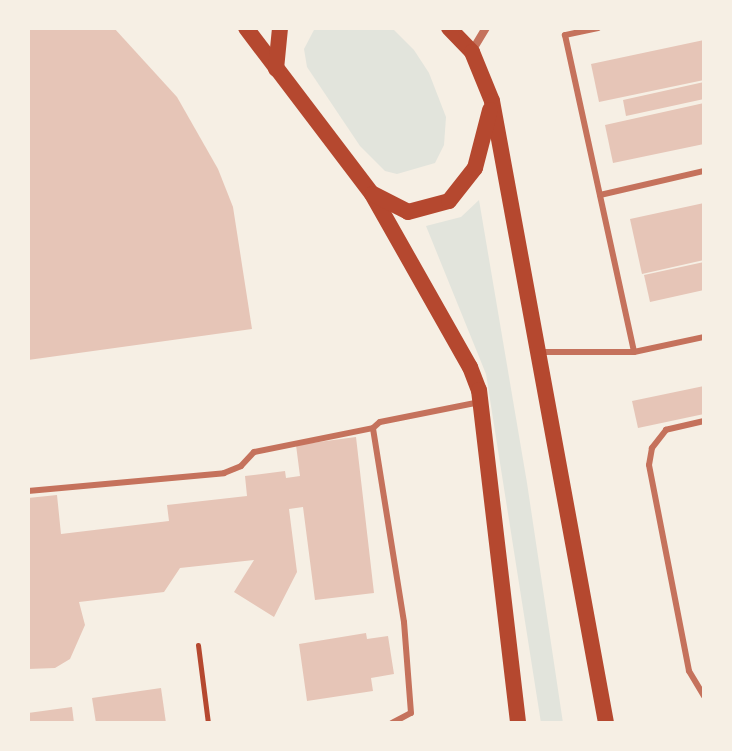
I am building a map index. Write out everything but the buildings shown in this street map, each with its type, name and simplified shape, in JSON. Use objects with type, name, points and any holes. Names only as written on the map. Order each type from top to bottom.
[{"type":"main road","points":[[246,28],[372,194],[462,351],[480,402],[518,723]]},
{"type":"main road","points":[[276,69],[280,28]]},
{"type":"main road","points":[[449,28],[472,52],[492,101],[541,352],[606,723]]},
{"type":"main road","points":[[372,194],[408,212],[449,201],[475,168],[492,101]]},
{"type":"street","points":[[472,52],[486,28]]},
{"type":"lane","points":[[598,28],[565,35],[634,352]]},
{"type":"lane","points":[[600,195],[704,171]]},
{"type":"lane","points":[[541,352],[634,352],[704,337]]},
{"type":"lane","points":[[28,491],[224,473],[241,466],[254,452],[480,402]]},
{"type":"lane","points":[[704,421],[666,430],[652,448],[649,465],[689,671],[704,696]]},
{"type":"lane","points":[[373,428],[404,622],[411,723]]},
{"type":"lane","points":[[392,723],[411,713]]},
{"type":"path","points":[[198,645],[208,723]]},
{"type":"shaded area","points":[[315,28],[392,28],[414,50],[429,73],[446,117],[444,145],[435,163],[397,174],[385,171],[360,146],[307,67],[304,49]]},
{"type":"shaded area","points":[[479,200],[527,483],[563,723],[541,723],[486,374],[426,226],[461,217]]}]
